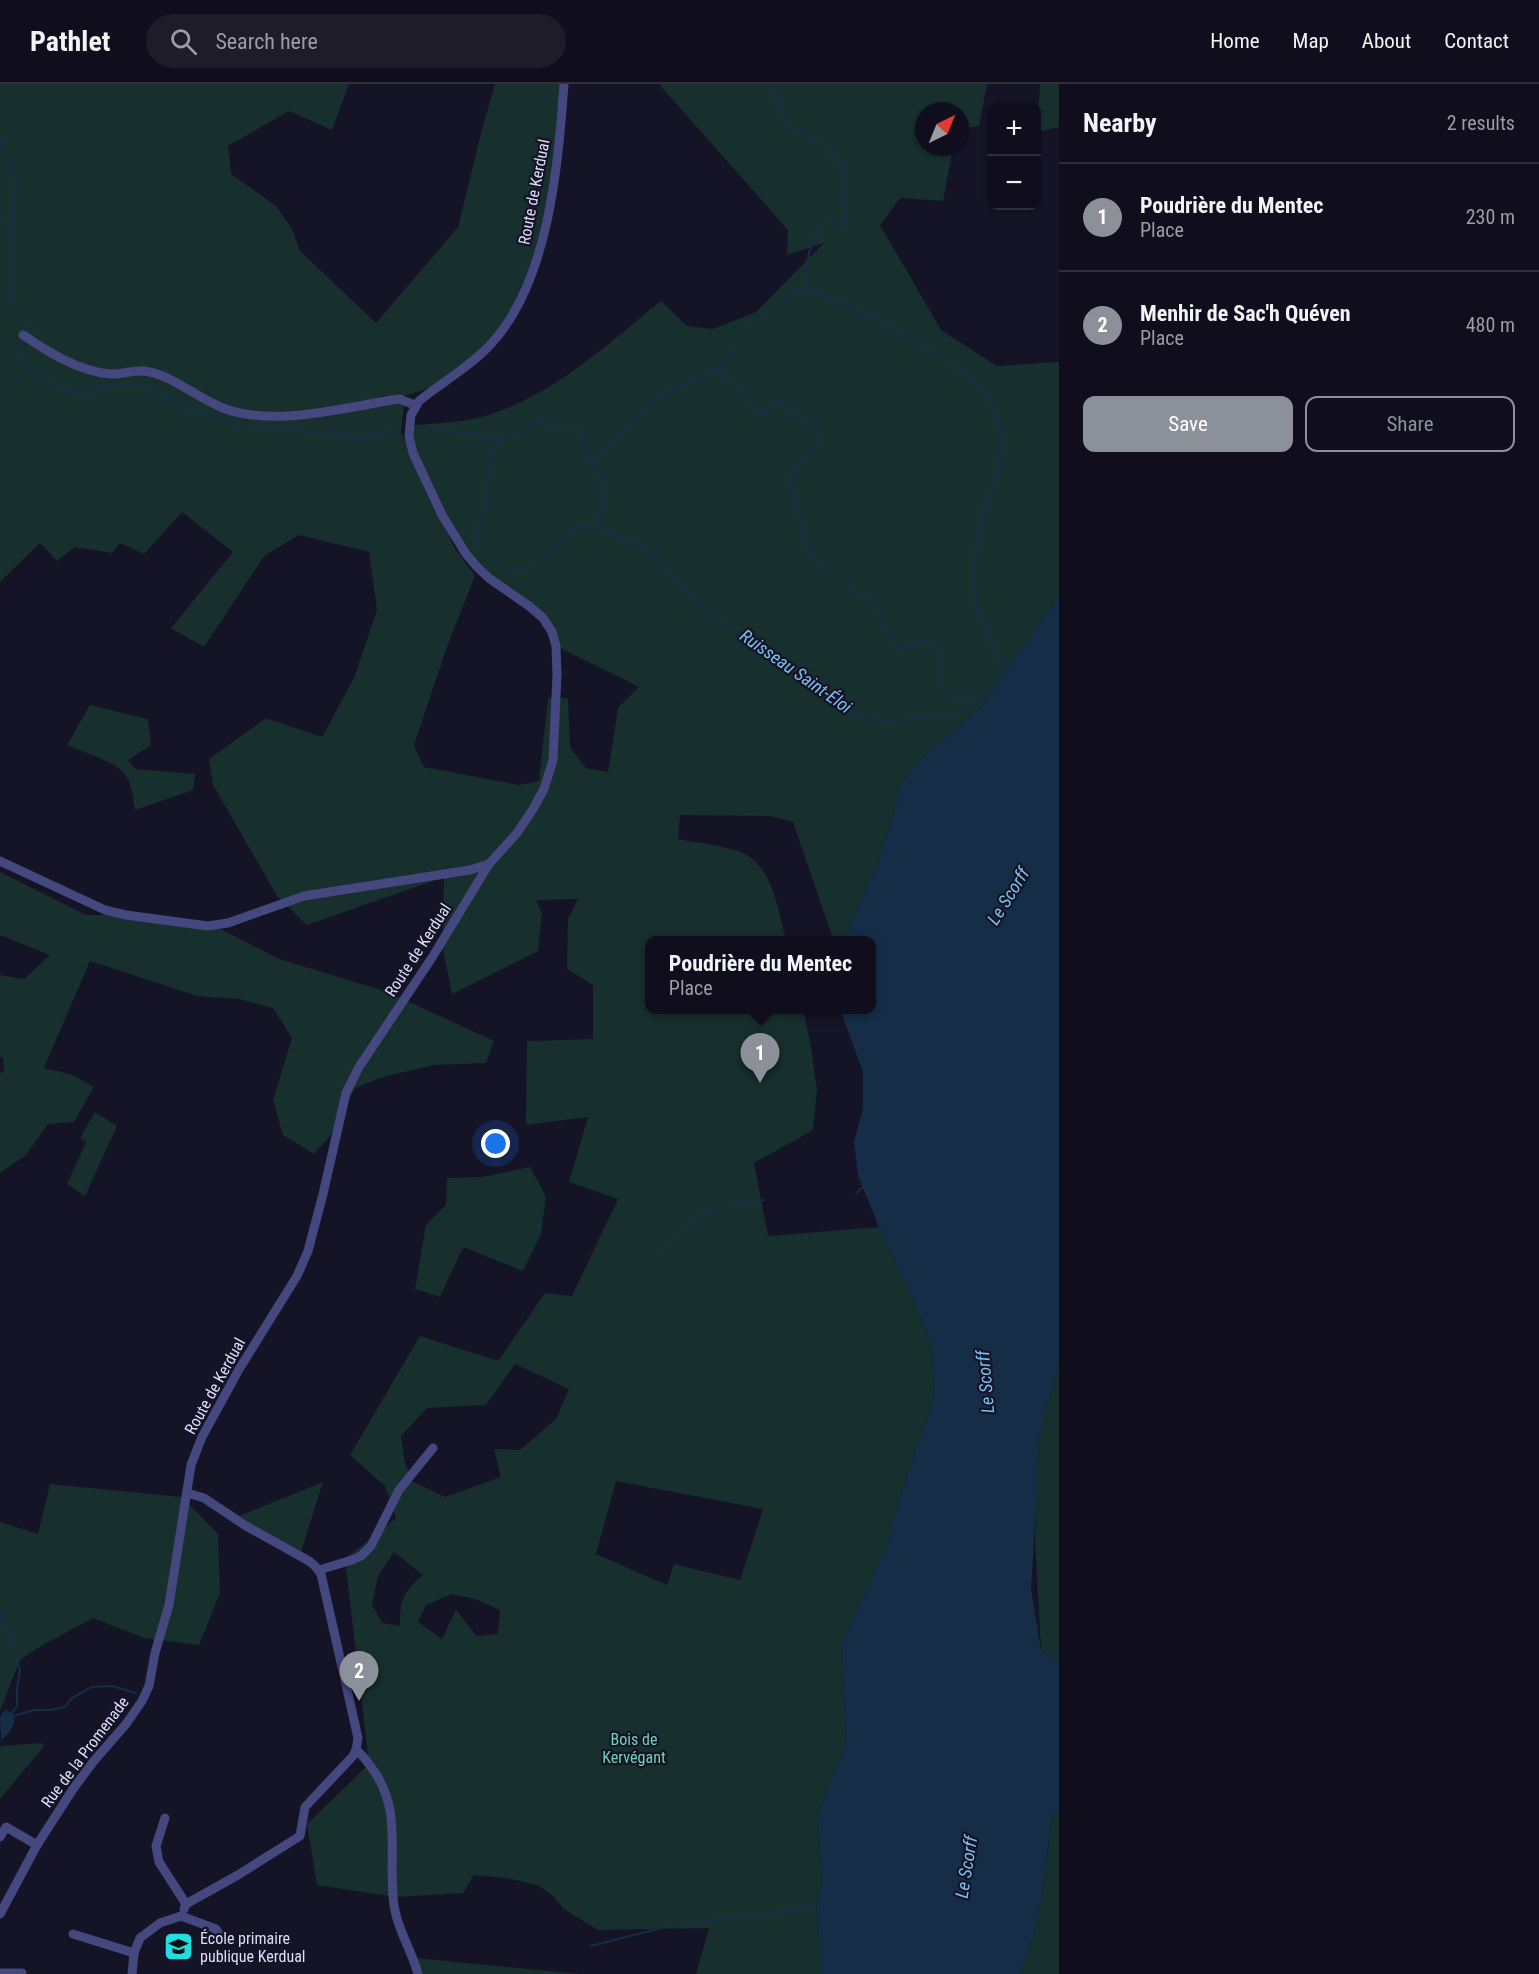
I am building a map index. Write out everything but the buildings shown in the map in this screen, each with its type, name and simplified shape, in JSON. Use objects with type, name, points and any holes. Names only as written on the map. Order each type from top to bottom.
[{"type":"street","name":"Route de Kerdual","points":[[187,1493],[191,1465],[202,1437],[238,1371],[297,1276],[308,1251],[346,1093],[359,1067],[433,956],[489,864],[517,833],[533,808],[544,789],[553,760],[557,675],[556,646],[552,632],[543,618],[490,579],[466,554],[442,515],[413,453],[409,426],[415,405],[481,354],[500,333],[516,307],[539,251],[549,212],[560,138],[564,84]]},
{"type":"street","points":[[23,335],[44,350],[94,371],[108,374],[136,371],[154,373],[225,409],[251,416],[289,417],[399,399],[415,405]]},
{"type":"street","points":[[0,861],[105,910],[208,926],[228,923],[304,896],[470,870],[489,864]]},
{"type":"street","points":[[319,1570],[361,1556],[371,1546],[399,1490],[434,1448]]},
{"type":"street","points":[[181,1916],[186,1904],[300,1836],[305,1807],[353,1756],[358,1738],[323,1579],[319,1570],[309,1561],[246,1526],[204,1498],[187,1493]]},
{"type":"street","name":"Rue de la Promenade","points":[[0,1914],[37,1845],[86,1771],[137,1709],[149,1686],[155,1653],[169,1605],[187,1493]]},
{"type":"street","points":[[356,1750],[362,1754],[381,1780],[389,1800],[392,1821],[393,1902],[400,1928],[418,1974]]},
{"type":"street","points":[[165,1818],[156,1846],[159,1862],[186,1904]]},
{"type":"street","points":[[0,1837],[6,1827],[37,1845]]},
{"type":"street","points":[[132,1974],[134,1953],[140,1938],[160,1923],[181,1916],[216,1929],[223,1939]]},
{"type":"street","points":[[73,1934],[134,1953]]},
{"type":"street","points":[[0,1973],[22,1973]]},
{"type":"green space","name":"Bois de Kervégant","points":[[0,84],[349,84],[332,130],[289,111],[228,146],[231,174],[276,206],[292,229],[300,251],[376,323],[458,227],[495,84],[564,84],[560,138],[539,251],[500,333],[443,383],[405,396],[401,432],[454,547],[475,576],[448,644],[414,745],[424,767],[519,785],[539,781],[548,698],[568,698],[570,747],[586,768],[608,772],[618,708],[639,687],[556,646],[552,632],[466,554],[419,466],[409,426],[481,417],[531,397],[577,368],[661,301],[687,326],[713,329],[756,312],[824,243],[787,255],[788,230],[659,84],[987,84],[979,126],[969,128],[969,102],[915,102],[915,156],[951,156],[943,201],[900,198],[880,225],[941,330],[997,366],[1059,362],[1059,595],[982,706],[926,754],[903,779],[882,851],[847,936],[832,936],[793,822],[770,816],[680,815],[678,839],[738,851],[759,865],[772,888],[785,936],[645,936],[645,1014],[804,1014],[817,1090],[813,1130],[754,1163],[768,1236],[879,1227],[932,1346],[934,1398],[907,1474],[886,1546],[842,1644],[846,1740],[818,1815],[822,1884],[816,1903],[819,1974],[696,1974],[709,1928],[598,1930],[564,1909],[540,1886],[512,1879],[474,1875],[463,1893],[395,1897],[317,1885],[307,1824],[369,1764],[345,1559],[396,1518],[385,1486],[350,1455],[420,1336],[498,1361],[545,1293],[572,1296],[618,1199],[569,1182],[588,1117],[526,1125],[527,1041],[593,1039],[593,985],[567,969],[568,919],[578,899],[536,900],[542,913],[538,951],[452,994],[443,950],[444,877],[307,925],[277,896],[213,785],[209,759],[266,718],[322,737],[354,678],[377,610],[369,552],[299,535],[264,556],[204,647],[171,628],[233,552],[182,512],[144,554],[120,543],[112,553],[75,547],[57,561],[40,543],[0,582]],"holes":[[[515,1364],[569,1389],[556,1419],[520,1450],[494,1449],[501,1477],[445,1497],[412,1481],[405,1464],[401,1436],[427,1408],[486,1405]],[[616,1481],[763,1509],[740,1580],[674,1564],[667,1585],[596,1554]],[[394,1552],[423,1575],[406,1592],[402,1603],[400,1626],[382,1623],[372,1605],[378,1576]],[[452,1594],[478,1600],[500,1610],[498,1634],[477,1636],[456,1610],[442,1639],[418,1622],[426,1605]]]},
{"type":"green space","points":[[1040,84],[1059,84],[1059,127],[1041,131],[1041,102],[1039,102]]},
{"type":"green space","points":[[90,705],[148,719],[151,745],[128,760],[135,769],[195,774],[193,790],[135,810],[130,786],[124,773],[105,761],[67,745]]},
{"type":"green space","points":[[0,872],[86,915],[126,915],[215,926],[279,959],[388,992],[494,1041],[486,1063],[435,1065],[386,1076],[355,1088],[330,1136],[314,1154],[283,1135],[273,1100],[292,1038],[273,1008],[239,999],[197,996],[90,961],[44,1068],[70,1074],[94,1087],[74,1122],[48,1124],[26,1155],[0,1173],[0,1073],[4,1072],[3,1058],[0,1057],[0,975],[24,979],[50,955],[0,935]]},
{"type":"green space","points":[[95,1112],[117,1126],[85,1196],[67,1184],[86,1142],[80,1138]]},
{"type":"green space","points":[[530,1167],[546,1197],[541,1234],[523,1271],[463,1247],[440,1297],[415,1289],[426,1225],[446,1205],[447,1178],[482,1177]]},
{"type":"green space","points":[[1059,1364],[1059,1660],[1041,1651],[1035,1538],[1039,1438]]},
{"type":"green space","points":[[323,1482],[300,1555],[239,1516]]},
{"type":"green space","points":[[50,1484],[182,1497],[218,1534],[220,1593],[199,1645],[144,1638],[93,1618],[20,1660],[0,1711],[0,1522],[38,1534]]},
{"type":"green space","points":[[42,1743],[44,1746],[0,1799],[0,1746]]},
{"type":"green space","points":[[1059,1809],[1059,1974],[1020,1974],[1033,1939],[1041,1902],[1052,1817]]},
{"type":"green space","points":[[416,1958],[579,1974],[421,1974]]},
{"type":"water","name":"Le Scorff","points":[[1059,595],[1059,1364],[1039,1438],[1031,1588],[1041,1651],[1059,1660],[1059,1809],[1052,1817],[1041,1902],[1033,1939],[1020,1974],[819,1974],[816,1903],[822,1884],[818,1815],[846,1740],[842,1644],[886,1546],[907,1474],[934,1398],[932,1346],[858,1176],[854,1142],[863,1108],[863,1072],[842,1015],[876,1014],[876,936],[847,936],[882,851],[903,779],[926,754],[982,706]]},
{"type":"water","points":[[5,1710],[14,1714],[14,1721],[10,1732],[1,1740],[0,1717]]},
{"type":"waterway","points":[[769,84],[787,125],[821,141],[845,171],[846,185],[843,198],[847,207],[846,223],[839,226],[828,219],[824,220],[809,252],[808,288],[879,319],[943,357],[989,395],[1002,443],[998,471],[980,520],[974,563],[976,606],[1005,674]]},
{"type":"waterway","name":"Ruisseau Saint-Éloi","points":[[0,140],[16,183],[9,296],[23,317],[29,336]]},
{"type":"waterway","points":[[0,217],[12,226]]},
{"type":"waterway","points":[[592,464],[651,402],[664,392],[689,383],[717,368],[749,327],[791,293],[808,288]]},
{"type":"waterway","name":"Ruisseau Saint-Éloi","points":[[24,344],[19,354],[22,363],[47,381],[86,395],[104,387],[122,384],[146,385],[189,410],[213,414],[235,425],[368,438],[395,430]]},
{"type":"waterway","points":[[717,368],[738,388],[759,414],[771,408],[776,401],[781,400],[790,414],[808,420],[817,430],[819,440],[790,479],[808,551],[820,563],[841,576],[852,591],[876,606],[887,636],[894,647],[903,649],[923,641],[930,642],[934,646],[938,655],[938,682],[950,696],[981,697]]},
{"type":"waterway","name":"Ruisseau Saint-Éloi","points":[[420,430],[474,433],[498,441],[507,438],[535,420],[544,419],[552,430],[561,432],[568,425],[574,424],[581,430],[587,457],[601,477],[604,496],[597,527],[650,552],[666,564],[679,586],[693,600],[733,629],[769,649],[804,673],[846,710],[884,722],[959,713],[982,697],[1004,674]]},
{"type":"waterway","name":"Ruisseau Saint-Éloi","points":[[498,441],[490,462],[486,499],[476,534],[476,541],[484,555],[504,567],[521,569],[540,560],[573,529],[584,526],[597,527]]},
{"type":"waterway","points":[[856,1193],[865,1185]]},
{"type":"waterway","points":[[730,1203],[764,1200]]},
{"type":"waterway","points":[[658,1255],[701,1213],[718,1207]]},
{"type":"waterway","points":[[0,1612],[20,1670],[17,1706],[10,1715]]},
{"type":"waterway","points":[[14,1716],[34,1710],[65,1707],[72,1698],[92,1687],[112,1686],[136,1693]]},
{"type":"waterway","points":[[683,1924],[789,1911],[819,1903]]},
{"type":"waterway","points":[[591,1946],[673,1925]]},
{"type":"place","name":"Poudrière du Mentec","points":[[760,1083]]},
{"type":"place","name":"Menhir de Sac'h Quéven","points":[[359,1701]]},
{"type":"place","name":"École primaire publique Kerdual","points":[[179,1947]]}]
